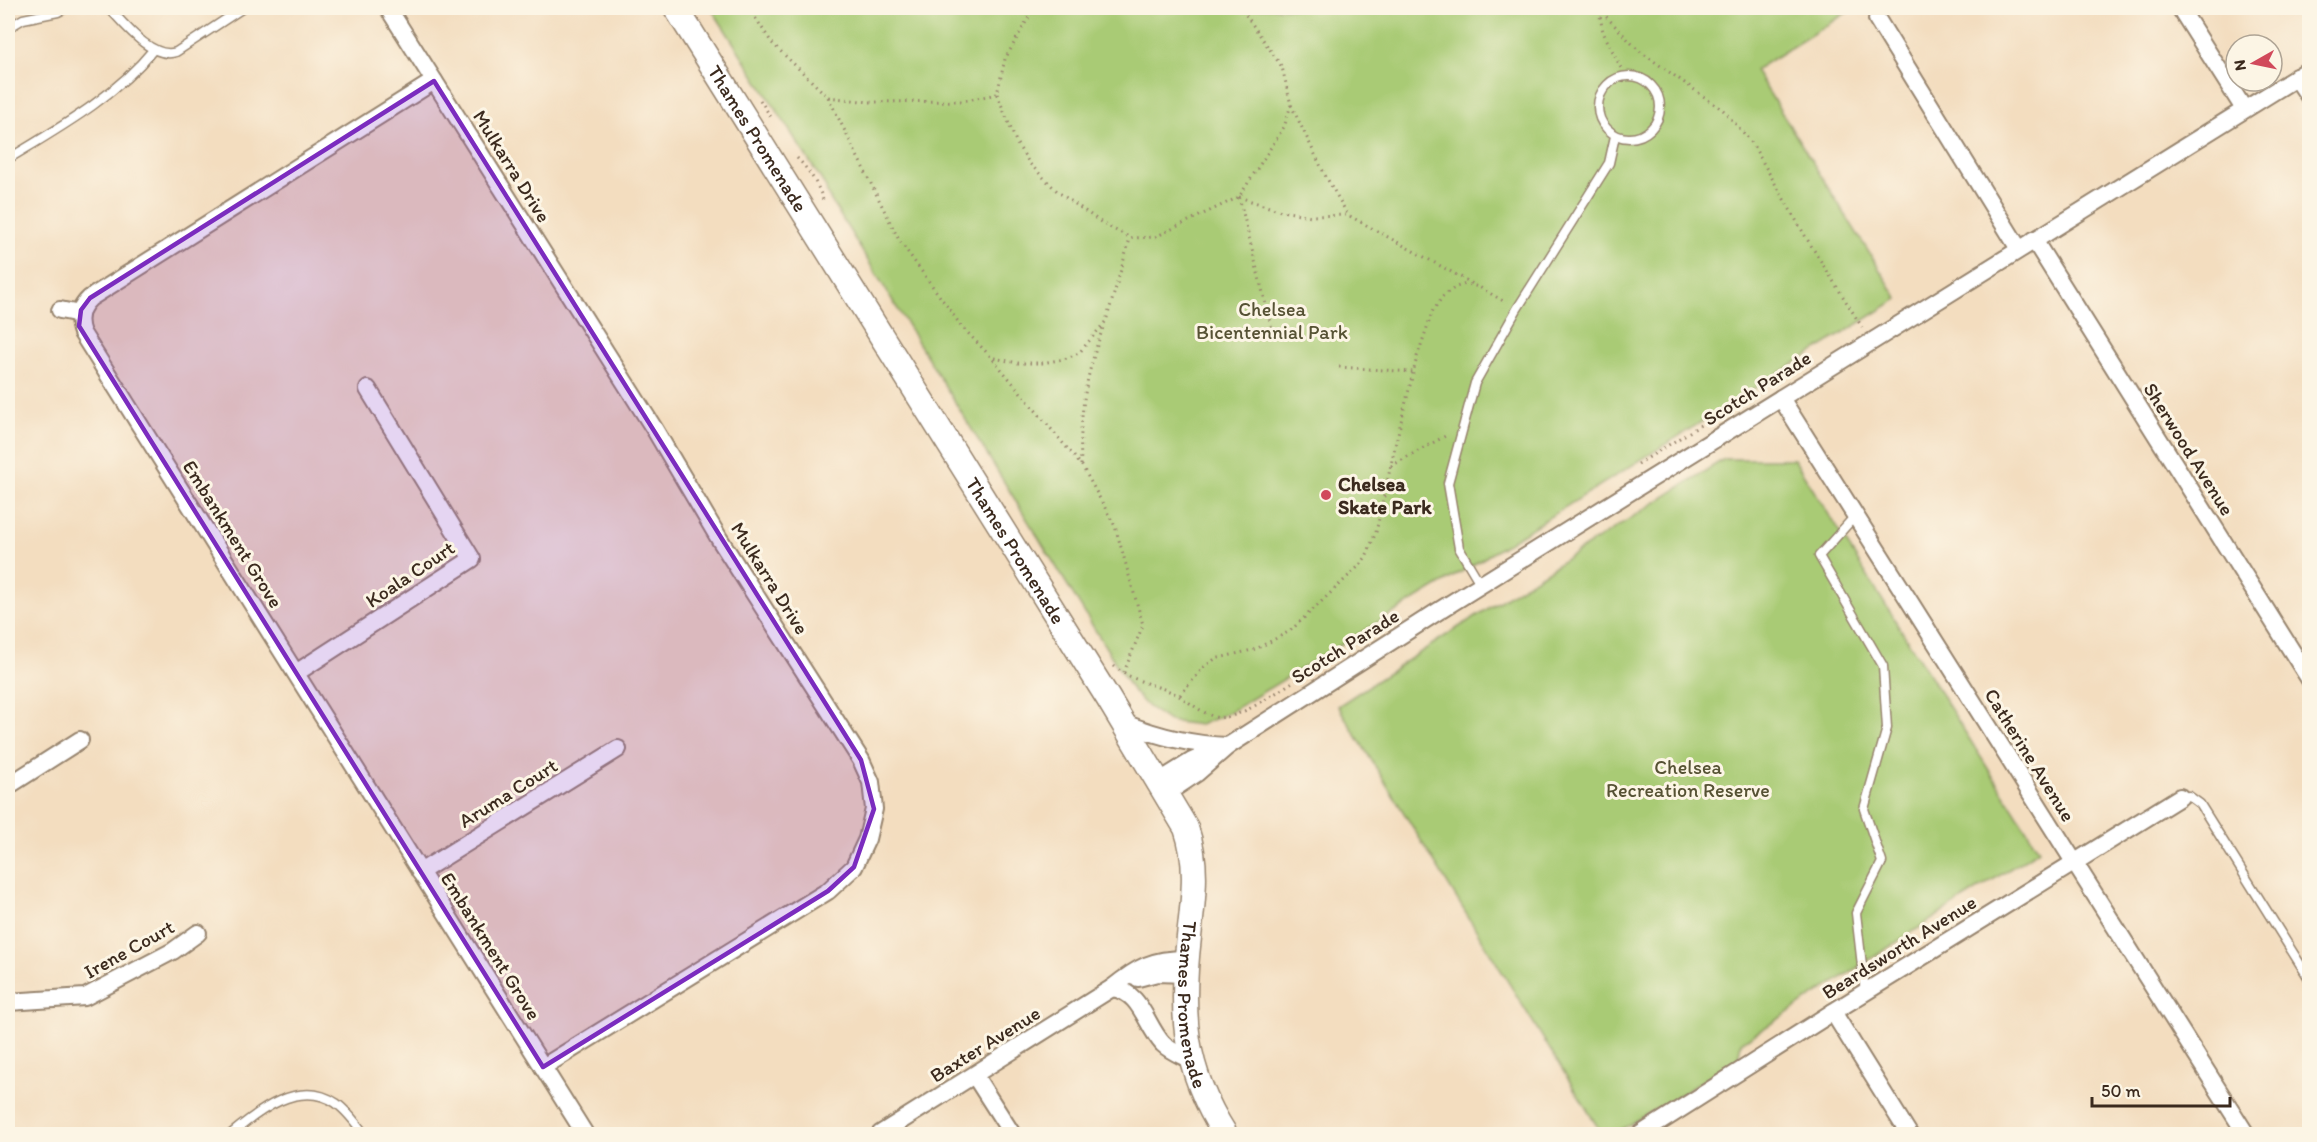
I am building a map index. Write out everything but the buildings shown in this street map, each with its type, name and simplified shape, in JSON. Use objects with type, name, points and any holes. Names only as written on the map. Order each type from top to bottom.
[{"type":"main road","name":"Thames Promenade","points":[[676,8],[1124,723],[1186,828],[1194,861],[1194,884],[1185,966],[1184,1012],[1192,1061],[1204,1098],[1225,1134]]},
{"type":"street","name":"Mulkarra Drive","points":[[388,8],[655,430],[720,540],[861,760],[870,782],[874,809],[867,839],[854,867],[828,891],[543,1067]]},
{"type":"street","points":[[2180,8],[2244,109]]},
{"type":"street","name":"Sherwood Avenue","points":[[1877,19],[2310,680]]},
{"type":"street","points":[[2303,73],[2310,98]]},
{"type":"street","name":"Scotch Parade","points":[[1163,787],[1191,761],[1228,746],[1481,585],[2303,73]]},
{"type":"street","points":[[60,310],[80,314],[84,304],[90,298],[434,81]]},
{"type":"street","name":"Embankment Grove","points":[[80,314],[82,333],[585,1134]]},
{"type":"street","name":"Koala Court","points":[[296,673],[472,559],[368,389]]},
{"type":"street","name":"Catherine Avenue","points":[[1781,398],[2246,1134]]},
{"type":"street","points":[[1124,723],[1151,734],[1198,744],[1228,746]]},
{"type":"street","points":[[8,786],[80,740]]},
{"type":"street","name":"Aruma Court","points":[[420,872],[618,749]]},
{"type":"street","name":"Beardsworth Avenue","points":[[1641,1134],[2180,797]]},
{"type":"street","name":"Irene Court","points":[[8,1002],[85,997],[173,951],[198,933]]},
{"type":"street","name":"Baxter Avenue","points":[[880,1134],[975,1076],[1144,965],[1162,960],[1185,966]]},
{"type":"street","points":[[1112,988],[1133,998],[1163,1044],[1192,1061]]},
{"type":"street","points":[[1833,1012],[1909,1134]]},
{"type":"street","points":[[975,1076],[1012,1134]]},
{"type":"lane","points":[[8,28],[23,19],[55,13],[66,8]]},
{"type":"lane","points":[[109,8],[153,50],[164,54],[174,53],[243,8]]},
{"type":"lane","points":[[8,159],[116,88],[153,50]]},
{"type":"lane","points":[[1625,76],[1636,76],[1646,80],[1654,87],[1660,107],[1659,118],[1646,134],[1625,139],[1606,130],[1601,122],[1598,102],[1607,84],[1625,76]]},
{"type":"lane","points":[[1481,585],[1459,548],[1448,483],[1475,383],[1517,309],[1609,163],[1615,136]]},
{"type":"lane","points":[[1855,516],[1819,556],[1883,666],[1887,729],[1864,809],[1882,862],[1856,913],[1865,992]]},
{"type":"lane","points":[[2180,797],[2189,796],[2200,804],[2310,980]]},
{"type":"lane","points":[[231,1134],[275,1102],[309,1095],[324,1097],[336,1103],[364,1134]]},
{"type":"path","points":[[749,8],[772,43],[828,97],[899,240],[962,327],[992,358],[1082,466],[1114,526],[1143,625],[1124,673]]},
{"type":"path","points":[[1034,8],[1005,59],[997,94],[1017,144],[1030,164],[1058,192],[1105,225],[1131,238],[1155,237],[1239,197],[1284,127],[1291,105]]},
{"type":"path","points":[[1241,8],[1282,67],[1291,105],[1325,175],[1348,215]]},
{"type":"path","points":[[1599,9],[1604,32],[1625,76]]},
{"type":"path","points":[[1599,9],[1638,50],[1723,110],[1750,140],[1871,343]]},
{"type":"path","points":[[756,92],[773,121]]},
{"type":"path","points":[[828,97],[869,102],[962,101],[997,94]]},
{"type":"path","points":[[795,156],[806,167],[819,188],[823,202]]},
{"type":"path","points":[[1239,197],[1281,211],[1311,216],[1348,215],[1517,309]]},
{"type":"path","points":[[1239,197],[1274,337]]},
{"type":"path","points":[[1082,466],[1080,428],[1089,367],[1106,321],[1131,238]]},
{"type":"path","points":[[1180,695],[1204,667],[1215,659],[1256,649],[1290,631],[1358,567],[1376,532],[1422,338],[1433,310],[1444,295],[1456,287],[1466,284],[1479,287]]},
{"type":"path","points":[[992,358],[1018,363],[1042,363],[1064,359],[1079,353],[1106,321]]},
{"type":"path","points":[[1340,367],[1413,372]]},
{"type":"path","points":[[1391,466],[1463,426]]},
{"type":"path","points":[[1114,666],[1124,673],[1180,695],[1213,717],[1227,718],[1245,711]]},
{"type":"highlighted area","points":[[434,81],[861,760],[874,809],[854,867],[828,891],[543,1067],[79,326],[81,310],[90,298]]},
{"type":"green space","name":"Chelsea Bicentennial Park","points":[[711,8],[1854,8],[1755,70],[1898,299],[1484,558],[1230,712],[1200,725],[1169,721],[1147,706],[1132,690],[827,194],[826,187]]},
{"type":"green space","name":"Chelsea Recreation Reserve","points":[[1724,459],[1794,459],[2039,850],[1741,1043],[1738,1060],[1614,1134],[1602,1134],[1338,706]]},
{"type":"place","name":"Chelsea Skate Park","points":[[1326,495]]}]
